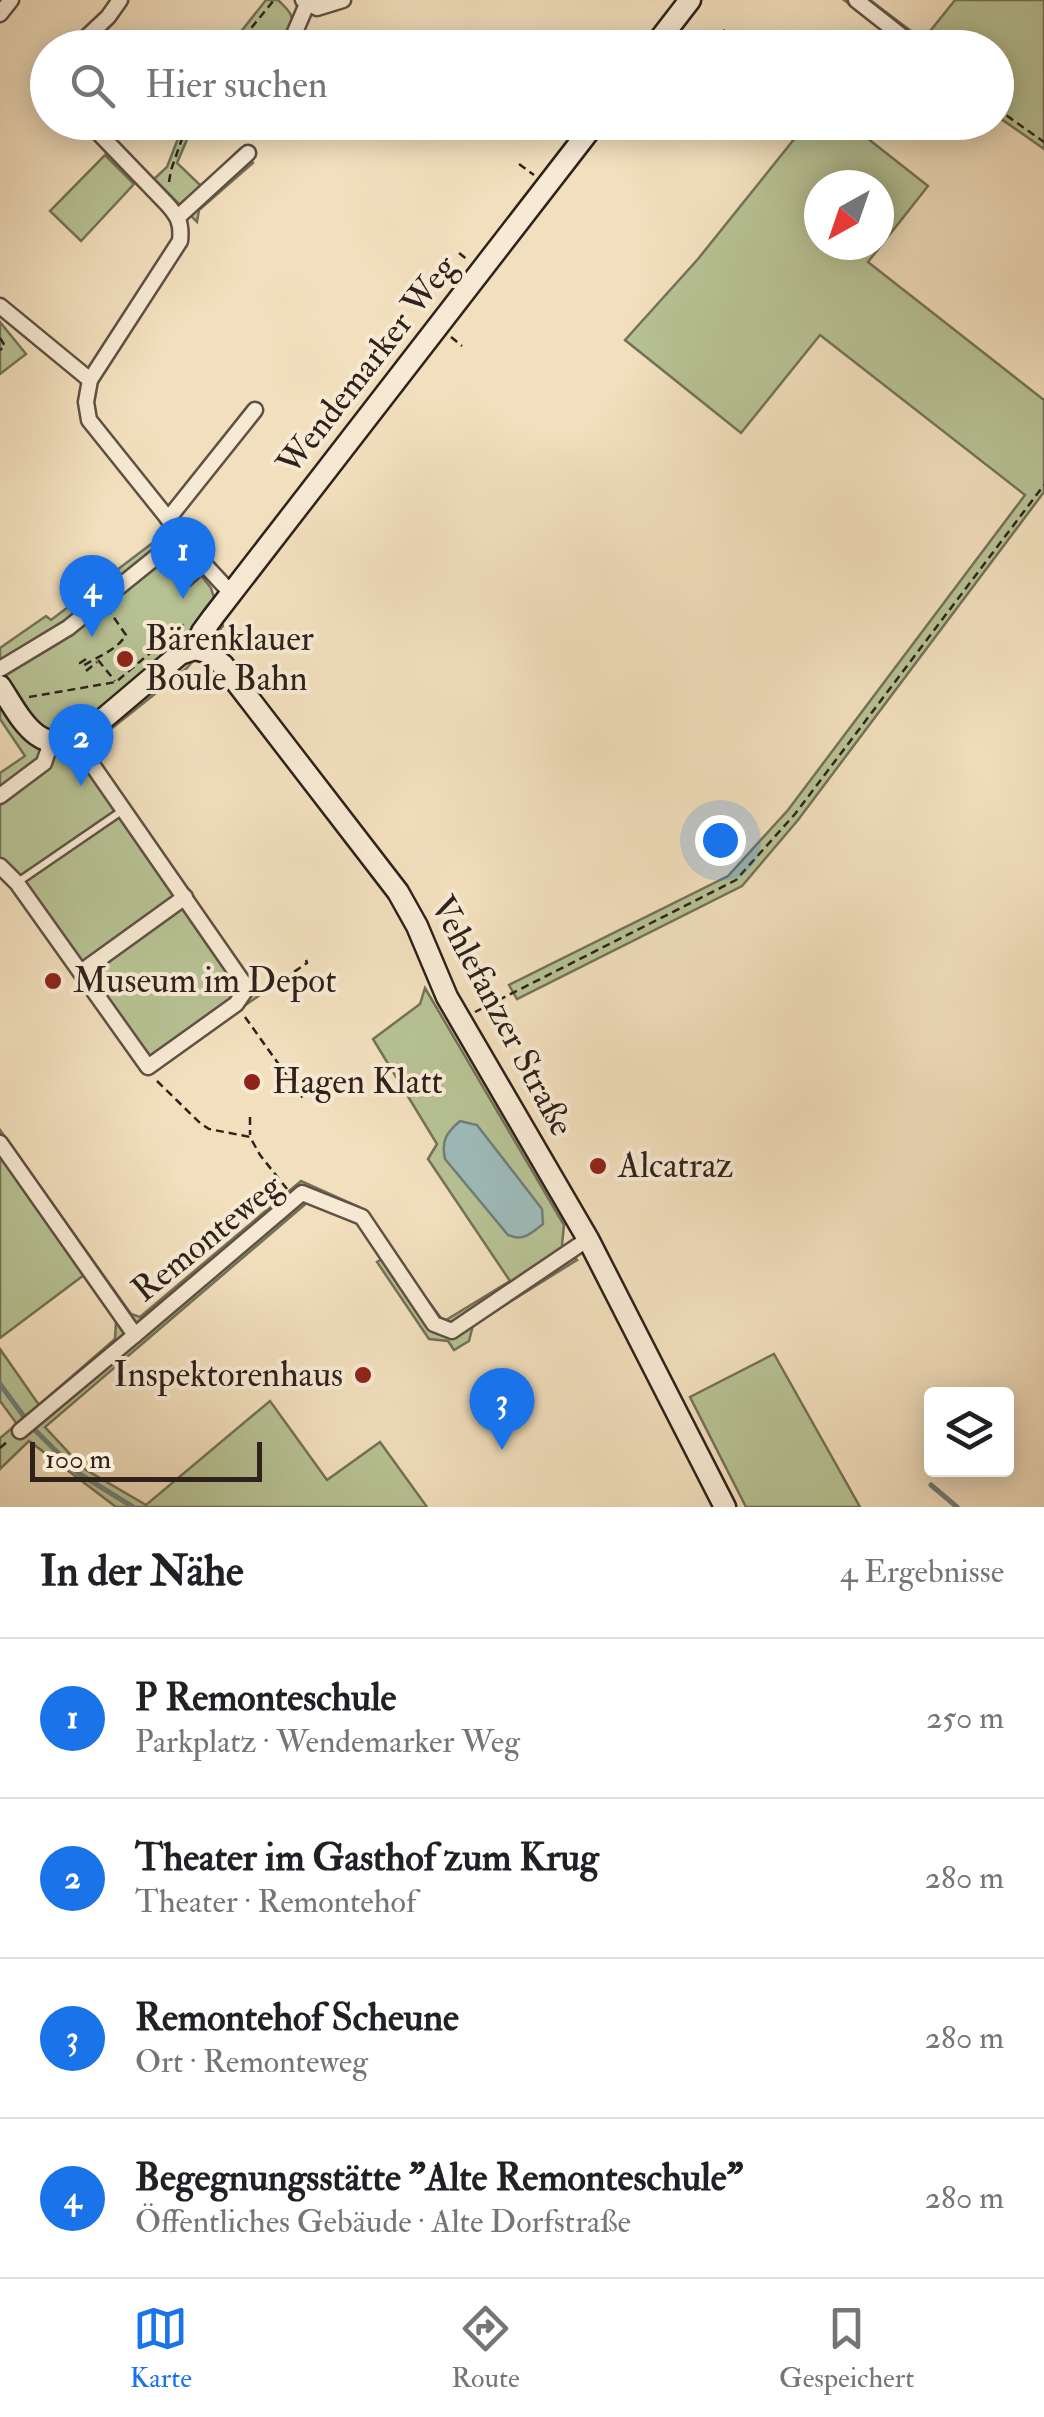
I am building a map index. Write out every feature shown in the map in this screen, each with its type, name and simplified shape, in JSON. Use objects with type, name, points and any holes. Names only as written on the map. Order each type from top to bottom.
[{"type":"street","points":[[0,14],[11,0]]},
{"type":"street","points":[[94,30],[120,0]]},
{"type":"street","points":[[295,30],[307,1],[317,8],[343,0]]},
{"type":"street","points":[[668,30],[690,0]]},
{"type":"street","points":[[856,0],[894,30]]},
{"type":"street","points":[[105,140],[166,203],[182,229],[180,241],[90,380],[86,402],[90,420],[232,593]]},
{"type":"street","name":"Wendemarker Weg","points":[[195,649],[202,632],[582,140]]},
{"type":"street","points":[[178,217],[248,153]]},
{"type":"street","points":[[0,306],[90,380]]},
{"type":"street","points":[[168,519],[255,410]]},
{"type":"street","points":[[0,669],[68,628],[182,536]]},
{"type":"street","points":[[0,686],[29,730],[40,738],[51,742],[75,740],[180,654],[195,649]]},
{"type":"street","name":"Vehlefanzer Straße","points":[[195,649],[207,652],[222,665],[398,892],[417,926],[446,997],[588,1239],[723,1506]]},
{"type":"street","points":[[0,866],[17,883],[148,1067],[236,1004],[247,988],[75,740]]},
{"type":"street","points":[[0,796],[44,763],[51,742]]},
{"type":"street","points":[[81,972],[184,897]]},
{"type":"street","name":"Remonteweg","points":[[0,1143],[135,1335]]},
{"type":"street","name":"Remonteweg","points":[[20,1431],[302,1193],[362,1217],[434,1324],[444,1330],[452,1331],[588,1239]]},
{"type":"lane","points":[[188,582],[206,566]]},
{"type":"lane","points":[[17,883],[124,810]]},
{"type":"path","points":[[250,30],[274,0]]},
{"type":"path","points":[[1014,121],[1044,142]]},
{"type":"path","points":[[166,203],[171,170],[182,140]]},
{"type":"path","points":[[0,338],[5,346],[0,350]]},
{"type":"path","points":[[474,1012],[736,880],[795,814],[1044,485]]},
{"type":"path","points":[[86,671],[126,636],[110,614],[118,587]]},
{"type":"path","points":[[27,698],[116,682],[190,619]]},
{"type":"path","points":[[88,659],[97,659]]},
{"type":"path","points":[[97,659],[116,682]]},
{"type":"path","points":[[247,988],[262,994],[307,964],[306,960]]},
{"type":"path","points":[[236,1004],[305,1102]]},
{"type":"path","points":[[148,1067],[158,1083],[200,1123],[209,1129],[250,1137]]},
{"type":"path","points":[[250,1117],[250,1137],[260,1156],[294,1199]]},
{"type":"path","points":[[218,1124],[223,1132]]},
{"type":"green space","points":[[266,0],[278,0],[292,21],[289,30],[242,30]]},
{"type":"green space","points":[[844,0],[870,0],[910,30],[884,30]]},
{"type":"green space","points":[[955,0],[1044,0],[1044,149],[1014,128],[1014,30],[931,30]]},
{"type":"green space","points":[[177,140],[187,140],[177,163],[201,186],[240,149],[253,163],[199,210],[197,222],[154,179],[167,167]]},
{"type":"green space","points":[[793,140],[870,140],[928,186],[894,229],[894,170],[804,170],[804,260],[870,260],[1044,400],[1044,492],[798,820],[742,886],[517,999],[509,985],[728,876],[788,810],[1025,495],[820,335],[741,433],[625,340],[698,259]]},
{"type":"green space","points":[[105,155],[134,184],[81,241],[50,211]]},
{"type":"green space","points":[[0,322],[26,354],[0,374]]},
{"type":"green space","points":[[167,532],[211,588],[223,626],[186,669],[86,749],[260,995],[147,1073],[0,869],[0,773],[25,756],[0,719],[0,648],[46,616],[51,620]]},
{"type":"green space","points":[[425,988],[564,1225],[562,1245],[577,1260],[473,1325],[469,1341],[454,1350],[448,1341],[429,1339],[377,1262],[382,1259],[355,1218],[309,1201],[45,1427],[83,1468],[146,1505],[270,1401],[327,1480],[380,1442],[427,1507],[116,1507],[29,1441],[0,1469],[0,1438],[17,1424],[0,1401],[0,1349],[39,1405],[115,1339],[116,1321],[84,1275],[0,1338],[0,1130],[131,1314],[140,1317],[301,1181],[359,1207],[441,1318],[446,1320],[510,1281],[428,1159],[437,1144],[373,1039],[420,1004]]},
{"type":"green space","points":[[774,1354],[860,1507],[746,1507],[690,1397]]},
{"type":"water","points":[[460,1121],[477,1125],[542,1209],[543,1224],[531,1233],[518,1238],[508,1235],[445,1159],[446,1138]]},
{"type":"waterway","points":[[0,1384],[25,1418]]},
{"type":"waterway","points":[[36,1431],[78,1473],[133,1507]]},
{"type":"waterway","points":[[931,1485],[957,1507]]},
{"type":"place","name":"P Remonteschule","points":[[183,599]]},
{"type":"place","name":"Begegnungsstätte \"Alte Remonteschule\"","points":[[92,637]]},
{"type":"place","name":"Bärenklauer Boule Bahn","points":[[125,659]]},
{"type":"place","name":"Theater im Gasthof zum Krug","points":[[81,786]]},
{"type":"place","name":"Museum im Depot","points":[[53,981]]},
{"type":"place","name":"Hagen Klatt","points":[[252,1082]]},
{"type":"place","name":"Alcatraz","points":[[598,1166]]},
{"type":"place","name":"Inspektorenhaus","points":[[363,1375]]},
{"type":"place","name":"Remontehof Scheune","points":[[502,1450]]}]
